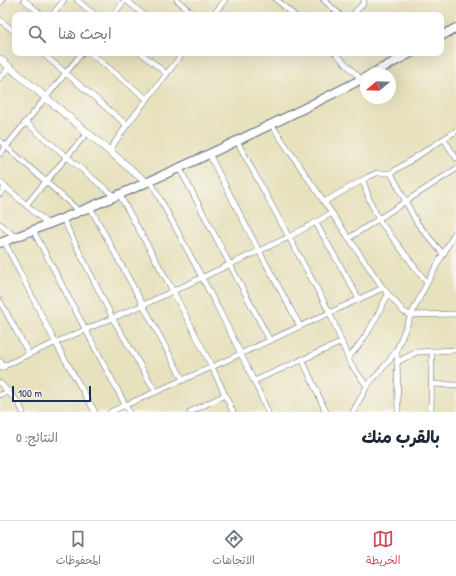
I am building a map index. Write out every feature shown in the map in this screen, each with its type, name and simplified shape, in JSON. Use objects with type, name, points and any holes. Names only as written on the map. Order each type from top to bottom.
[{"type":"main road","points":[[444,34],[456,28]]},
{"type":"main road","points":[[382,68],[405,56]]},
{"type":"main road","points":[[2,242],[80,212],[209,154],[360,80]]},
{"type":"street","points":[[24,0],[38,12]]},
{"type":"street","points":[[54,12],[64,0]]},
{"type":"street","points":[[76,0],[91,12]]},
{"type":"street","points":[[115,12],[125,0],[140,12]]},
{"type":"street","points":[[176,0],[190,12]]},
{"type":"street","points":[[215,12],[225,0]]},
{"type":"street","points":[[277,0],[291,12]]},
{"type":"street","points":[[324,0],[337,12]]},
{"type":"street","points":[[355,12],[363,4],[364,0]]},
{"type":"street","points":[[0,20],[12,30]]},
{"type":"street","points":[[46,56],[127,125]]},
{"type":"street","points":[[0,154],[80,56]]},
{"type":"street","points":[[94,56],[147,99]]},
{"type":"street","points":[[145,56],[167,74]]},
{"type":"street","points":[[109,151],[127,125],[181,56]]},
{"type":"street","points":[[338,56],[360,75]]},
{"type":"street","points":[[0,59],[87,133],[148,181],[202,278],[241,354],[254,381],[266,412]]},
{"type":"street","points":[[0,78],[10,67]]},
{"type":"street","points":[[25,122],[117,195],[173,291],[233,412]]},
{"type":"street","points":[[271,124],[383,288],[404,312],[411,315],[456,314]]},
{"type":"street","points":[[324,202],[363,180],[377,174],[391,173],[456,131]]},
{"type":"street","points":[[26,205],[87,133]]},
{"type":"street","points":[[444,139],[456,158]]},
{"type":"street","points":[[0,141],[80,212]]},
{"type":"street","points":[[237,141],[330,313],[348,358],[359,378],[367,386]]},
{"type":"street","points":[[209,154],[300,326]]},
{"type":"street","points":[[179,167],[270,341]]},
{"type":"street","points":[[349,238],[456,169]]},
{"type":"street","points":[[391,173],[417,223],[443,254]]},
{"type":"street","points":[[363,180],[379,220],[427,283]]},
{"type":"street","points":[[0,182],[48,224]]},
{"type":"street","points":[[0,194],[6,187]]},
{"type":"street","points":[[90,207],[183,380]]},
{"type":"street","points":[[0,361],[2,367],[55,342],[113,319],[289,237],[332,213]]},
{"type":"street","points":[[63,219],[113,319],[156,392]]},
{"type":"street","points":[[316,222],[359,299]]},
{"type":"street","points":[[0,224],[16,237]]},
{"type":"street","points":[[34,230],[129,412]]},
{"type":"street","points":[[353,412],[367,386],[389,361],[397,349],[411,315],[427,283],[456,231]]},
{"type":"street","points":[[2,242],[55,342],[95,412]]},
{"type":"street","points":[[450,242],[456,242]]},
{"type":"street","points":[[110,412],[270,341],[383,288]]},
{"type":"street","points":[[348,358],[360,346],[388,294]]},
{"type":"street","points":[[0,301],[29,354]]},
{"type":"street","points":[[254,381],[342,342]]},
{"type":"street","points":[[397,349],[398,412]]},
{"type":"street","points":[[397,362],[417,352],[456,350]]},
{"type":"street","points":[[431,412],[432,351]]},
{"type":"street","points":[[302,359],[326,412]]},
{"type":"street","points":[[0,383],[18,402],[22,412]]},
{"type":"street","points":[[431,384],[456,385]]},
{"type":"street","points":[[0,395],[8,392]]},
{"type":"street","points":[[190,412],[224,395]]}]
